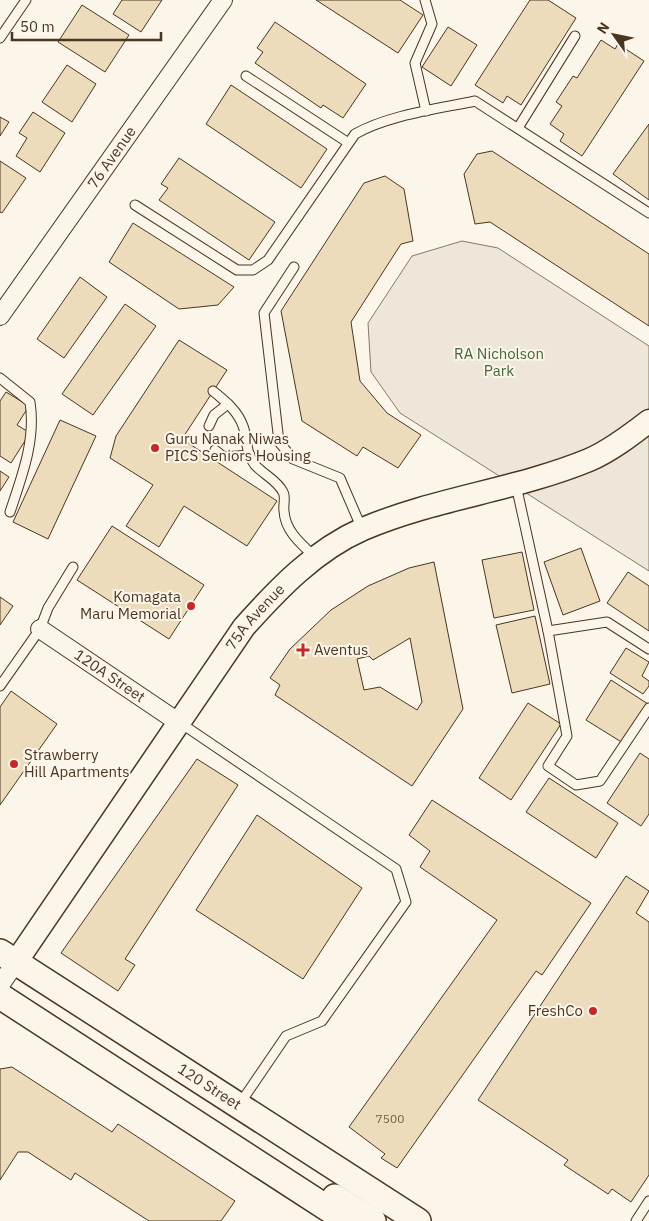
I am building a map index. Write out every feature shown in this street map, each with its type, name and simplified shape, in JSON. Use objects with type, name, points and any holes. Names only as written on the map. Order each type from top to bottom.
[{"type":"main road","name":"120 Street","points":[[8,957],[418,1221]]},
{"type":"main road","points":[[0,996],[346,1221]]},
{"type":"main road","points":[[291,1185],[325,1191],[373,1221]]},
{"type":"street","name":"76 Avenue","points":[[0,316],[223,0]]},
{"type":"street","name":"75A Avenue","points":[[0,985],[8,957],[178,722],[244,627],[272,596],[315,558],[362,530],[412,512],[516,485],[590,460],[616,445],[649,421]]},
{"type":"street","name":"120A Street","points":[[40,629],[178,722]]},
{"type":"lane","points":[[0,38],[26,0]]},
{"type":"lane","points":[[425,0],[432,24],[415,63],[426,111]]},
{"type":"lane","points":[[518,128],[575,36]]},
{"type":"lane","points":[[246,76],[347,142]]},
{"type":"lane","points":[[135,204],[238,270],[253,270],[268,260],[347,142],[355,134],[366,128],[426,111],[475,101],[649,213]]},
{"type":"lane","points":[[294,267],[264,313],[279,442],[293,459],[340,478],[362,530]]},
{"type":"lane","points":[[0,378],[30,402],[33,418],[31,440],[10,512]]},
{"type":"lane","points":[[213,391],[233,408],[243,426],[246,446],[255,465],[278,485],[284,494],[284,512],[287,526],[299,542],[315,558]]},
{"type":"lane","points":[[209,426],[214,415],[228,404]]},
{"type":"lane","points":[[215,450],[224,457],[250,455]]},
{"type":"lane","points":[[516,485],[548,631],[567,736],[548,766],[576,785],[600,781],[649,708]]},
{"type":"lane","points":[[0,686],[40,629],[48,608],[73,567]]},
{"type":"lane","points":[[548,631],[607,622],[649,650]]},
{"type":"lane","points":[[178,722],[396,869],[406,902],[322,1021],[286,1036],[239,1105]]},
{"type":"lane","points":[[636,1221],[649,1201]]},
{"type":"green space","name":"RA Nicholson Park","points":[[462,241],[498,248],[649,346],[649,571],[400,413],[371,372],[368,323],[412,256]]},
{"type":"building","points":[[122,0],[162,0],[141,32],[113,14]]},
{"type":"building","points":[[316,0],[400,0],[423,15],[398,53]]},
{"type":"building","points":[[530,0],[548,0],[576,18],[521,105],[507,96],[503,103],[475,85]]},
{"type":"building","points":[[82,5],[129,35],[105,72],[58,42]]},
{"type":"building","points":[[275,22],[366,84],[343,118],[323,105],[321,108],[255,63],[263,52],[257,48]]},
{"type":"building","points":[[448,27],[477,45],[451,86],[422,67]]},
{"type":"building","points":[[601,40],[615,49],[618,44],[644,61],[582,156],[560,141],[564,134],[550,124],[562,106],[556,102],[573,76],[577,78]]},
{"type":"building","points":[[67,65],[96,84],[72,122],[42,102]]},
{"type":"building","points":[[231,85],[327,149],[301,188],[206,124]]},
{"type":"building","points":[[33,112],[65,133],[40,172],[16,156],[27,138],[19,133]]},
{"type":"building","points":[[0,117],[9,122],[0,136]]},
{"type":"building","points":[[649,124],[649,200],[613,174]]},
{"type":"building","points":[[492,151],[649,254],[649,326],[490,222],[475,224],[464,174],[477,154]]},
{"type":"building","points":[[179,158],[275,222],[249,260],[159,200],[168,188],[161,184]]},
{"type":"building","points":[[0,161],[26,178],[2,213],[0,212]]},
{"type":"building","points":[[385,176],[404,189],[413,241],[401,244],[351,322],[360,381],[387,413],[421,435],[398,468],[363,447],[357,456],[302,421],[281,311],[364,183]]},
{"type":"building","points":[[133,223],[234,287],[218,305],[179,309],[109,262]]},
{"type":"building","points":[[80,277],[107,297],[64,358],[37,339]]},
{"type":"building","points":[[125,304],[156,326],[93,415],[62,394]]},
{"type":"building","name":"Guru Nanak Niwas PICS Seniors Housing","points":[[179,340],[227,370],[182,439],[277,501],[247,546],[184,506],[159,547],[126,526],[153,485],[110,458],[116,436]]},
{"type":"building","points":[[6,392],[29,406],[17,425],[30,433],[11,463],[0,456],[0,401]]},
{"type":"building","points":[[60,420],[96,436],[48,539],[13,522]]},
{"type":"building","points":[[0,471],[9,477],[0,491]]},
{"type":"building","points":[[112,526],[204,585],[169,639],[77,580]]},
{"type":"building","points":[[581,548],[600,601],[563,615],[544,562]]},
{"type":"building","points":[[522,552],[534,610],[494,618],[482,560]]},
{"type":"building","points":[[434,562],[463,709],[412,786],[275,695],[280,685],[270,678],[290,649],[331,610],[368,586],[409,568]],"holes":[[[410,638],[422,702],[417,710],[380,687],[364,690],[357,659],[369,656],[373,660]]]},
{"type":"building","points":[[628,572],[649,586],[649,631],[607,603]]},
{"type":"building","points":[[0,597],[13,606],[0,625]]},
{"type":"building","points":[[535,616],[550,684],[512,693],[496,625]]},
{"type":"building","points":[[626,648],[649,662],[642,676],[649,681],[649,686],[643,694],[610,673]]},
{"type":"building","points":[[611,680],[648,704],[623,743],[586,720]]},
{"type":"building","name":"Strawberry Hill Apartments","points":[[11,691],[57,724],[0,805],[0,707]]},
{"type":"building","points":[[528,703],[561,724],[511,800],[479,778]]},
{"type":"building","points":[[640,753],[649,759],[649,814],[641,826],[607,803]]},
{"type":"building","points":[[197,759],[238,785],[125,959],[135,965],[118,991],[61,953]]},
{"type":"building","points":[[549,778],[618,823],[596,858],[526,812]]},
{"type":"building","points":[[432,800],[591,903],[542,975],[536,971],[397,1168],[381,1158],[385,1154],[349,1127],[497,920],[420,867],[430,851],[409,835]]},
{"type":"building","points":[[257,815],[362,888],[303,979],[196,910]]},
{"type":"building","name":"FreshCo","points":[[626,876],[649,891],[636,913],[649,922],[649,1175],[631,1202],[612,1189],[608,1194],[564,1165],[568,1160],[478,1100]]},
{"type":"building","points":[[12,1067],[112,1132],[118,1124],[235,1201],[221,1221],[149,1221],[75,1173],[71,1180],[28,1152],[18,1152],[0,1180],[0,1069]]},
{"type":"place","name":"Guru Nanak Niwas PICS Seniors Housing","points":[[155,448]]},
{"type":"place","name":"Komagata Maru Memorial","points":[[191,606]]},
{"type":"place","name":"Aventus","points":[[303,650]]},
{"type":"place","name":"Strawberry Hill Apartments","points":[[14,764]]},
{"type":"place","name":"FreshCo","points":[[593,1011]]}]
